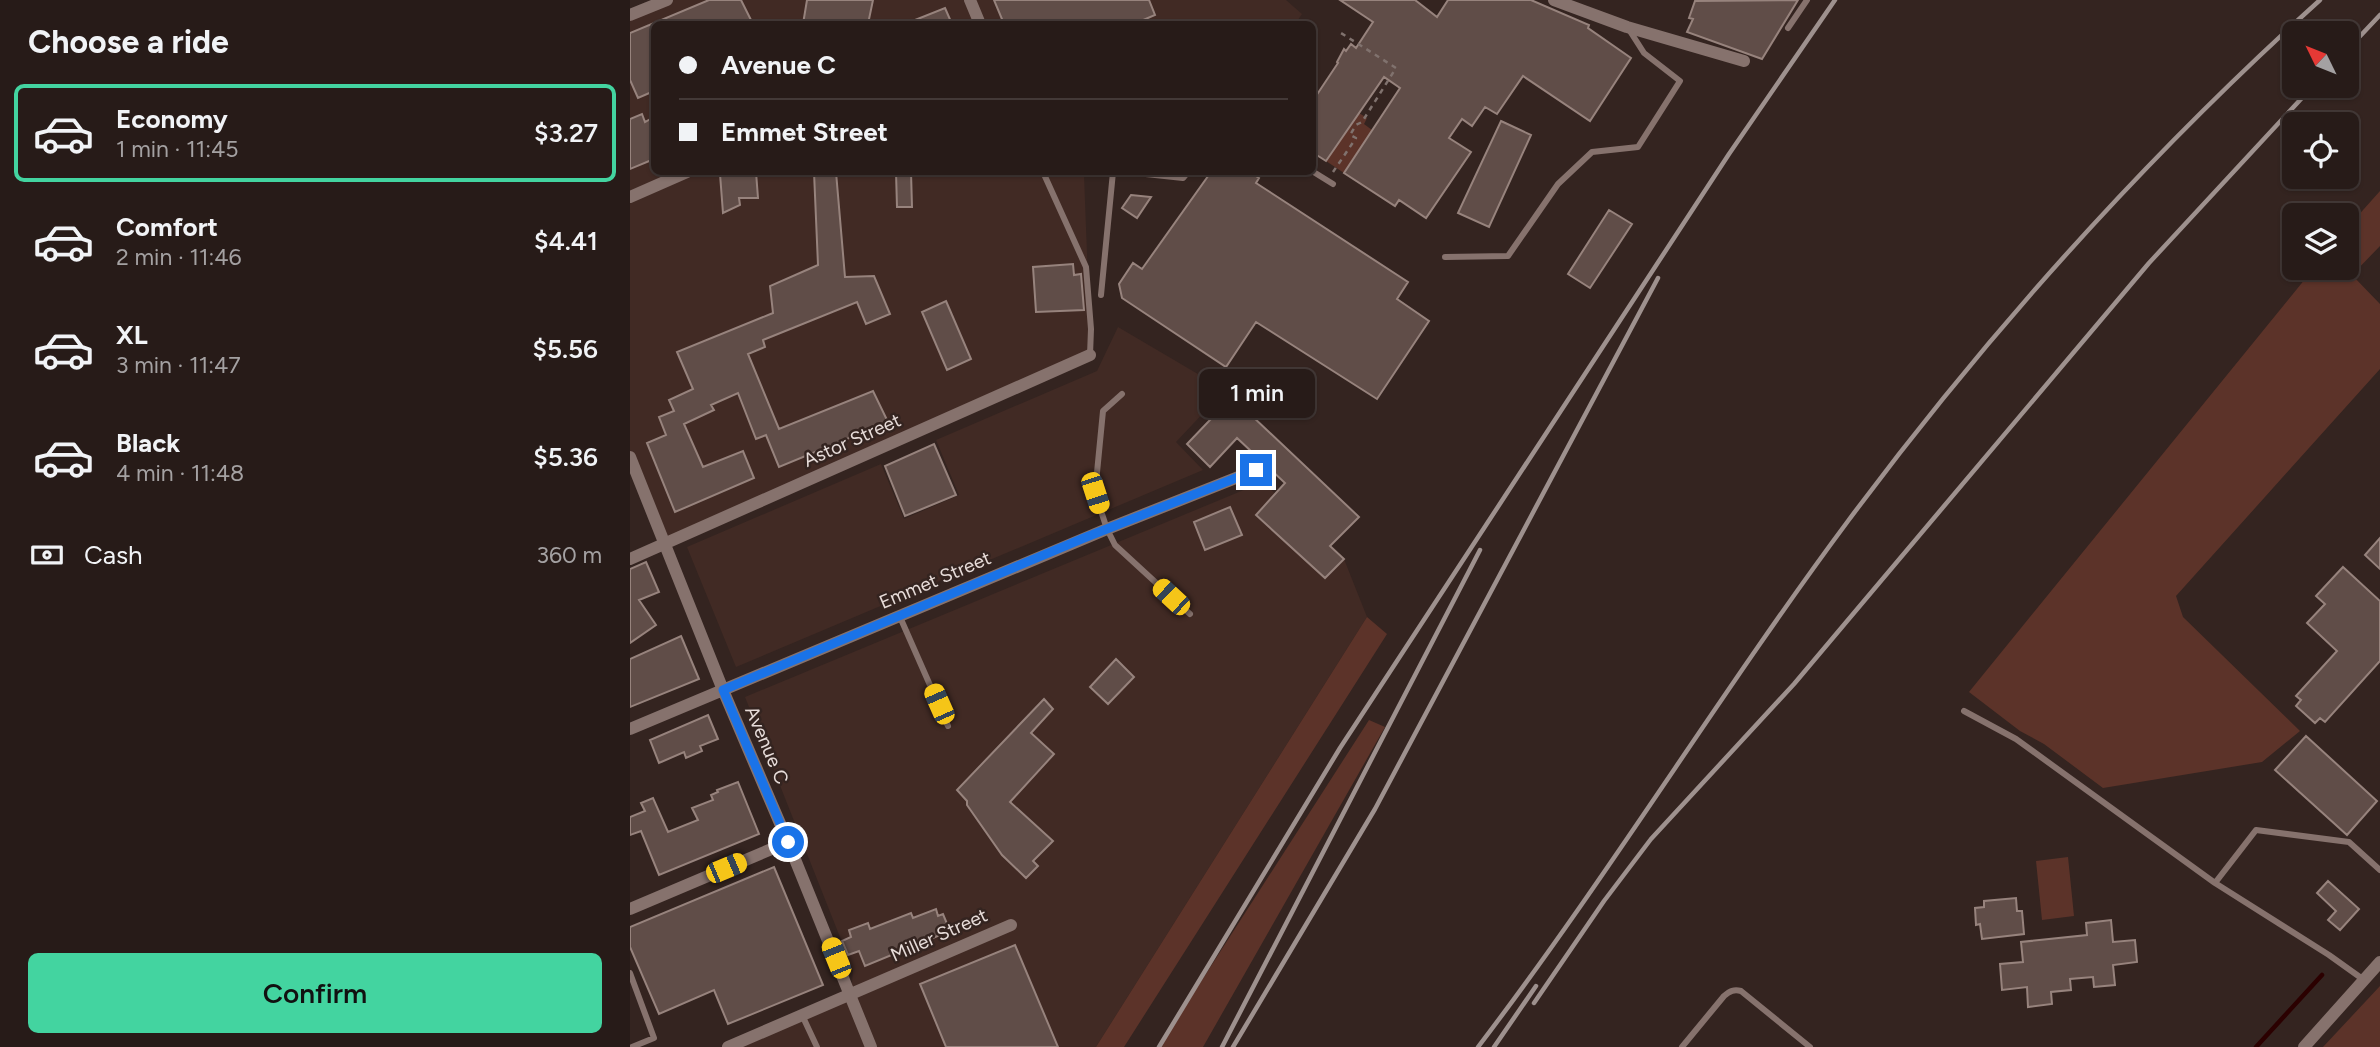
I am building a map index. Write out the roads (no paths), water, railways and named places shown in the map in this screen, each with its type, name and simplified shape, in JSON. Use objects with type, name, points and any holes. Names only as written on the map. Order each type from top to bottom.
[{"type":"street","points":[[630,15],[667,0]]},
{"type":"street","points":[[970,0],[979,21]]},
{"type":"street","points":[[1554,0],[1627,27],[1744,61]]},
{"type":"street","points":[[630,197],[680,175]]},
{"type":"street","name":"Astor Street","points":[[630,559],[1090,355]]},
{"type":"street","name":"Avenue C","points":[[630,457],[871,1047]]},
{"type":"street","name":"Emmet Street","points":[[630,729],[899,615],[1256,470]]},
{"type":"street","points":[[630,909],[788,842]]},
{"type":"street","name":"Miller Street","points":[[728,1047],[1011,925]]},
{"type":"street","points":[[2304,1047],[2380,962]]},
{"type":"lane","points":[[1788,28],[1807,0]]},
{"type":"lane","points":[[1445,257],[1508,256],[1558,184],[1592,152],[1638,147],[1680,81],[1644,53],[1627,27]]},
{"type":"lane","points":[[1316,173],[1330,182]]},
{"type":"lane","points":[[1044,175],[1086,267],[1091,329],[1090,355]]},
{"type":"lane","points":[[1101,295],[1113,175]]},
{"type":"lane","points":[[1155,175],[1183,178],[1186,175]]},
{"type":"lane","points":[[1122,394],[1103,411],[1095,493],[1115,545],[1190,614]]},
{"type":"lane","points":[[899,615],[948,726]]},
{"type":"lane","points":[[1964,711],[2016,739],[2215,883],[2364,980]]},
{"type":"lane","points":[[2215,883],[2256,830],[2349,842],[2380,870]]},
{"type":"lane","points":[[630,973],[654,1038],[632,1047]]},
{"type":"lane","points":[[1682,1047],[1724,996],[1737,990],[1810,1047]]},
{"type":"lane","points":[[802,1016],[817,1047]]},
{"type":"waterway","points":[[2256,1047],[2322,975]]},
{"type":"railway","points":[[1159,1047],[1340,748],[1729,154],[1835,0]]},
{"type":"railway","points":[[1478,1047],[1573,917],[1801,586],[1956,382],[2131,184],[2320,0]]},
{"type":"railway","points":[[2359,37],[2380,15]]},
{"type":"railway","points":[[1534,1003],[1604,901],[1651,839],[1794,684],[2149,263],[2302,98]]},
{"type":"railway","points":[[1233,1047],[1375,809],[1658,278]]},
{"type":"railway","points":[[1222,1047],[1480,550]]},
{"type":"railway","points":[[1494,1047],[1536,986]]}]
